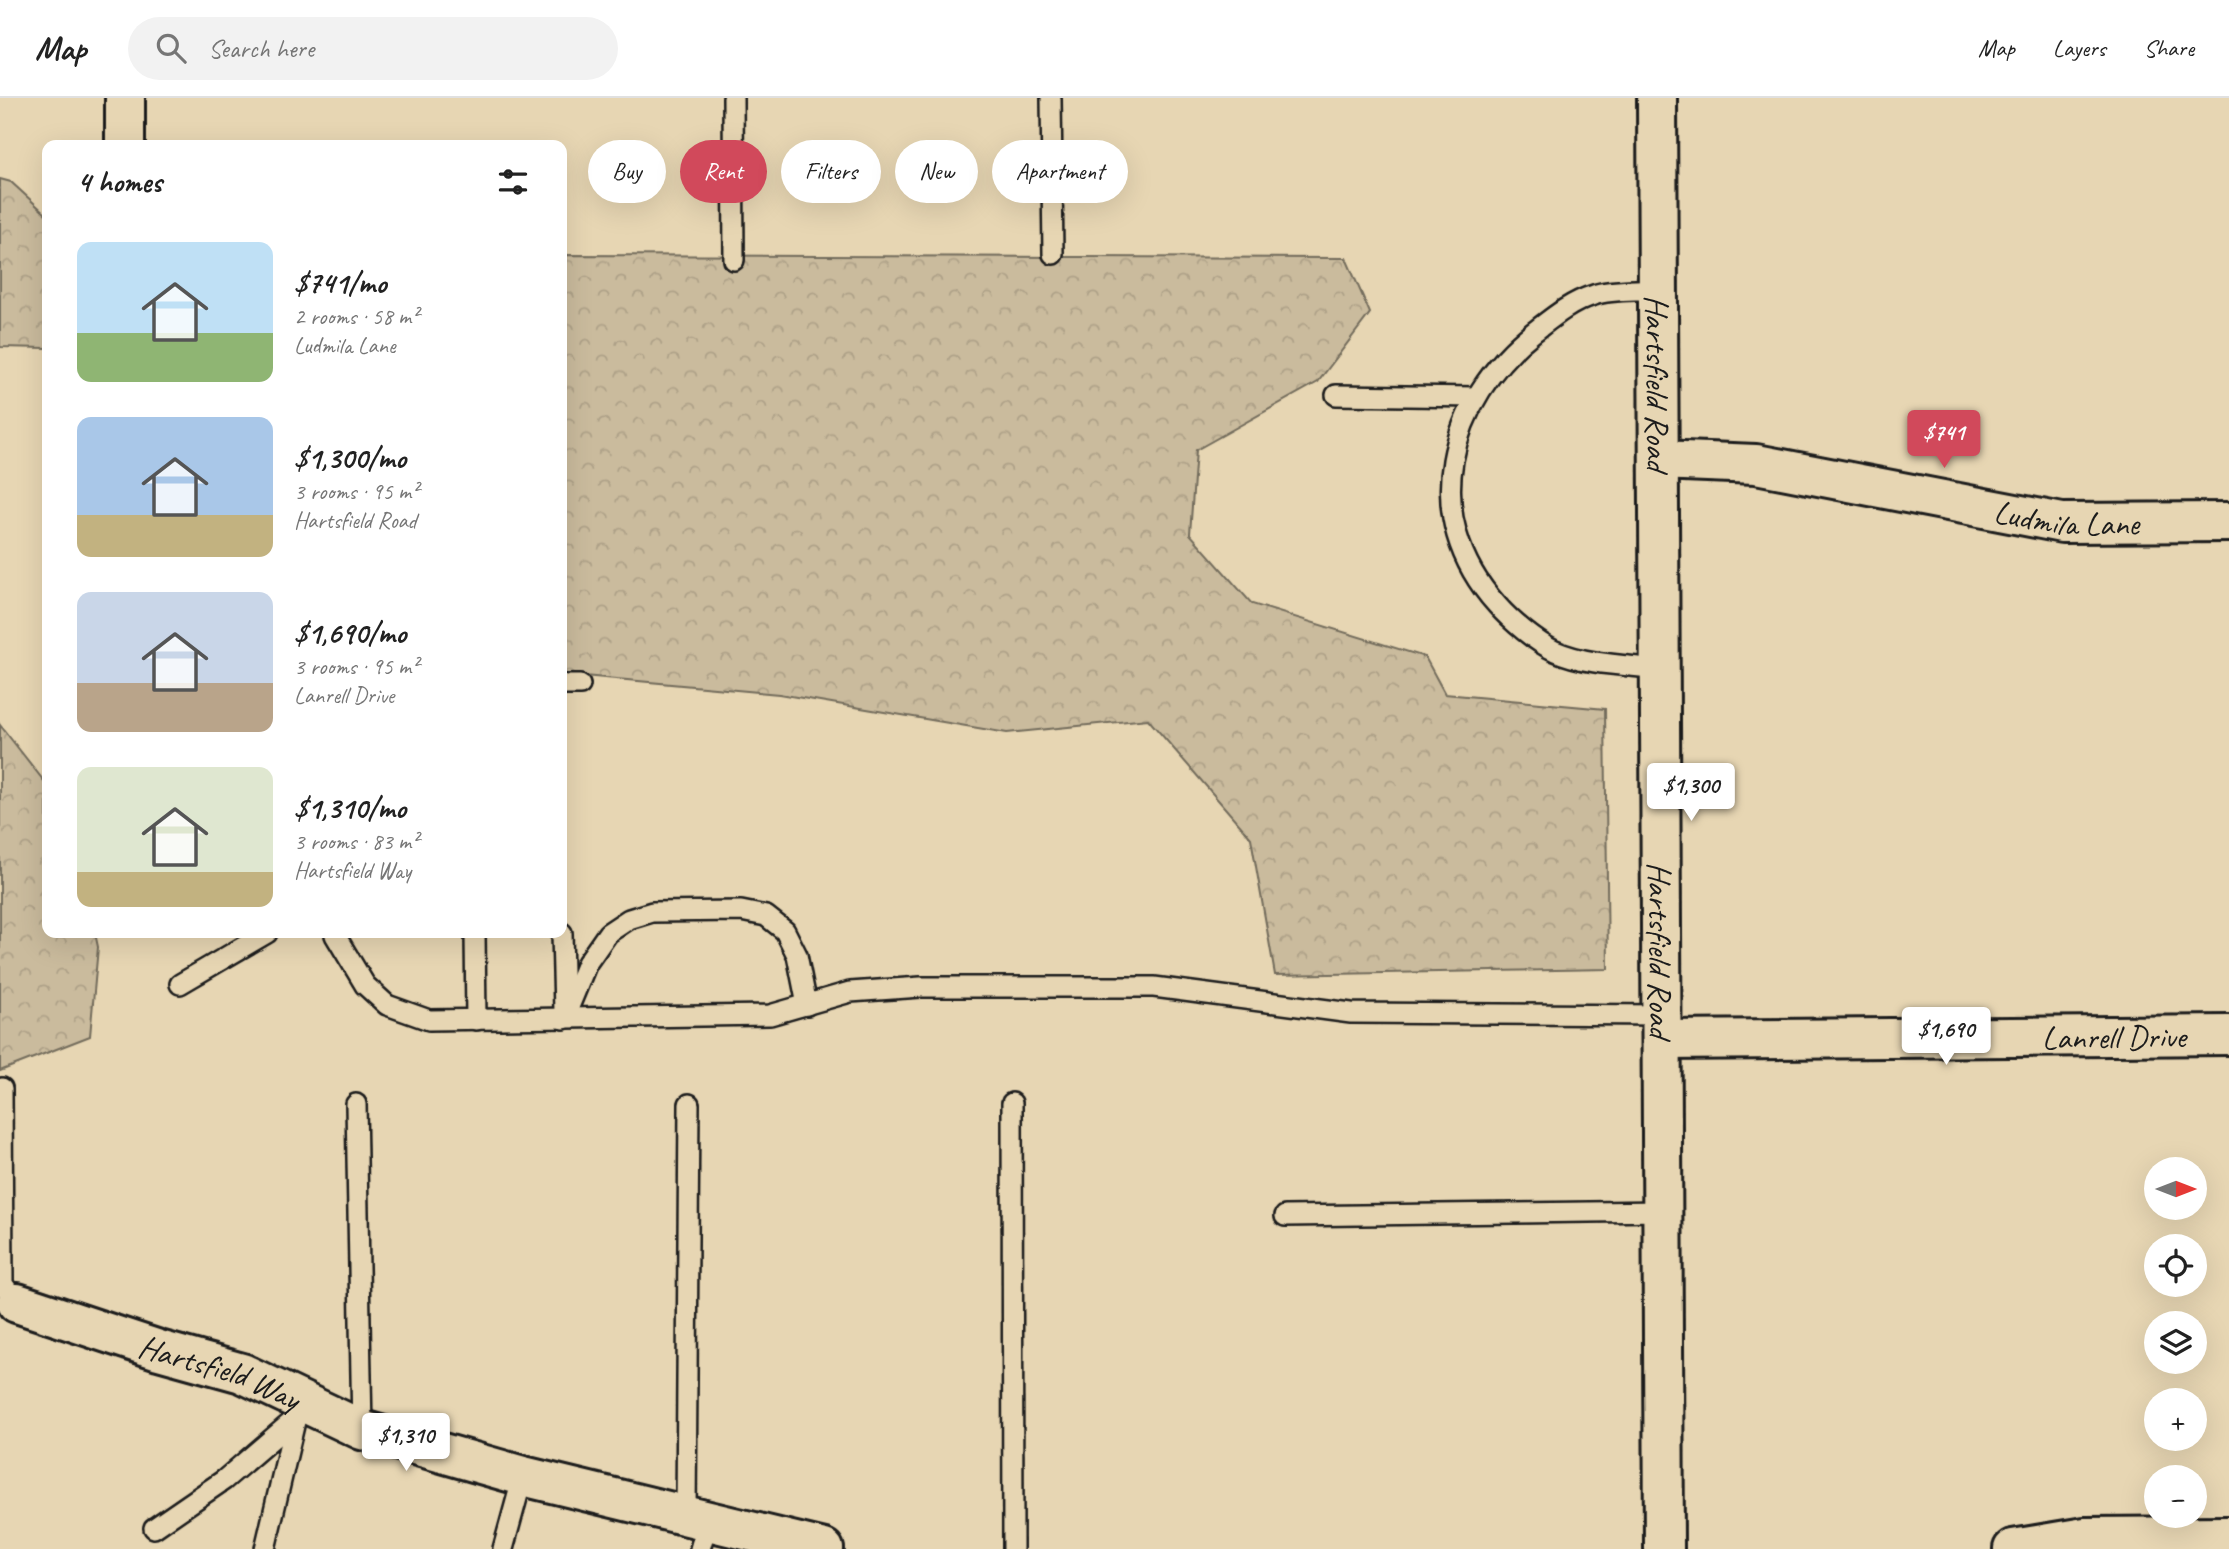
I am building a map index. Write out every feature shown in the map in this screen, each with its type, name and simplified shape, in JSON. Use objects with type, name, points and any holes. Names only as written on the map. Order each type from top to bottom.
[{"type":"street","points":[[125,98],[125,140]]},
{"type":"street","name":"Hartsfield Road","points":[[1657,98],[1664,1549]]},
{"type":"street","name":"Ludmila Lane","points":[[1659,460],[1756,464],[2063,523],[2229,522]]},
{"type":"street","name":"Lanrell Drive","points":[[1662,1027],[2229,1035]]},
{"type":"street","name":"Hartsfield Way","points":[[17,1303],[159,1350],[242,1373],[298,1410],[362,1430],[698,1528],[824,1549]]},
{"type":"street","points":[[2013,1549],[2085,1537],[2229,1536]]},
{"type":"lane","points":[[733,98],[734,261]]},
{"type":"lane","points":[[1051,98],[1053,254]]},
{"type":"lane","points":[[1657,289],[1595,294],[1565,308],[1522,341],[1487,378],[1465,417],[1454,447],[1449,483],[1454,528],[1463,556],[1483,590],[1509,619],[1555,650],[1594,662],[1660,669]]},
{"type":"lane","points":[[1336,396],[1476,397]]},
{"type":"lane","points":[[564,1019],[587,963],[608,933],[629,919],[652,912],[741,911],[766,916],[785,932],[797,955],[807,1005]]},
{"type":"lane","points":[[180,984],[258,938]]},
{"type":"lane","points":[[334,938],[365,985],[387,1005],[429,1020],[770,1015],[850,992],[921,987],[1154,987],[1351,1013],[1662,1027]]},
{"type":"lane","points":[[475,938],[476,1020]]},
{"type":"lane","points":[[562,938],[564,1019]]},
{"type":"lane","points":[[2,1088],[3,1284],[17,1303]]},
{"type":"lane","points":[[1012,1103],[1013,1549]]},
{"type":"lane","points":[[356,1104],[362,1430]]},
{"type":"lane","points":[[689,1104],[698,1528]]},
{"type":"lane","points":[[1285,1216],[1663,1211]]},
{"type":"lane","points":[[154,1528],[224,1480],[298,1410]]},
{"type":"lane","points":[[265,1549],[298,1410]]},
{"type":"lane","points":[[503,1549],[523,1476]]},
{"type":"green space","points":[[0,179],[11,182],[42,210],[42,348],[0,347]]},
{"type":"green space","points":[[567,255],[1346,258],[1370,313],[1318,382],[1196,450],[1190,534],[1252,604],[1425,657],[1445,694],[1605,709],[1608,969],[1275,975],[1251,838],[1148,719],[1007,733],[779,694],[567,674]]},
{"type":"green space","points":[[0,725],[42,779],[42,938],[96,938],[98,947],[90,1036],[0,1071]]}]
